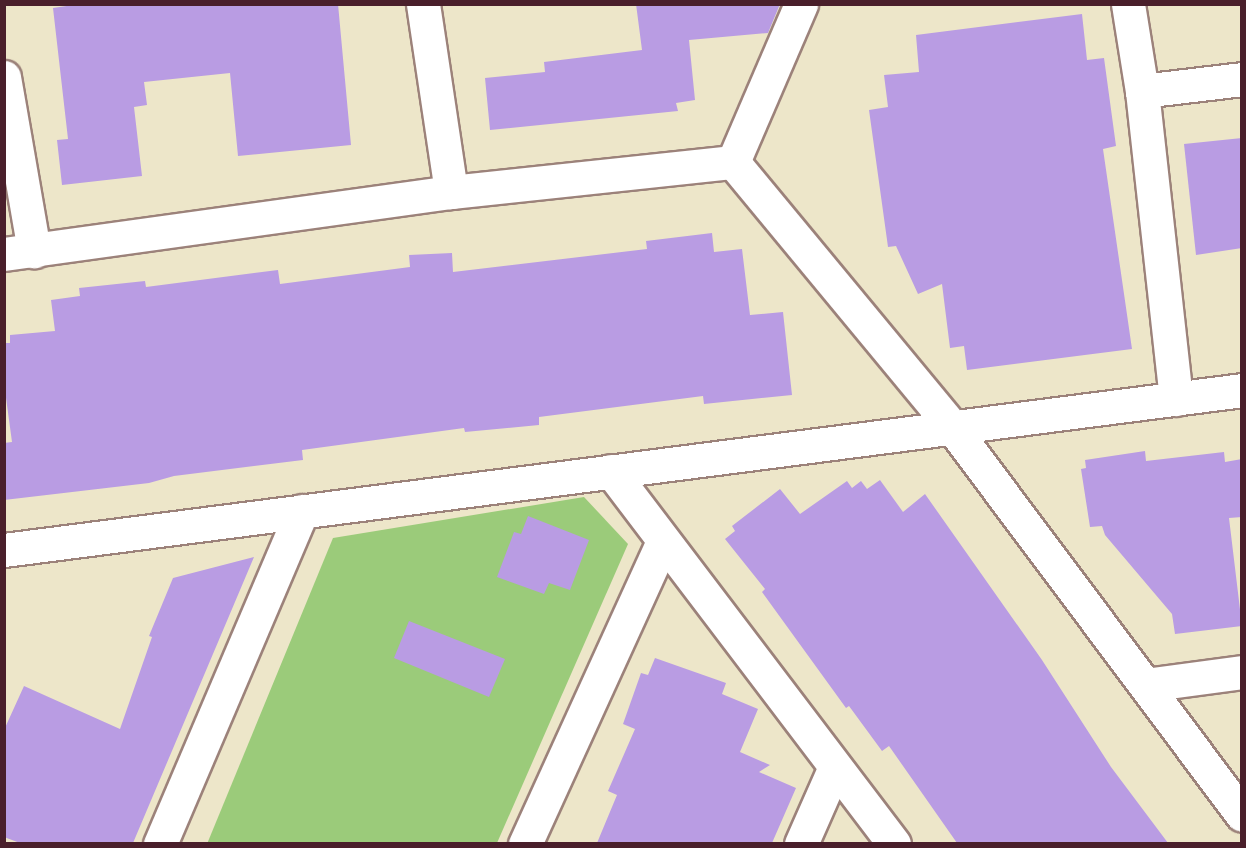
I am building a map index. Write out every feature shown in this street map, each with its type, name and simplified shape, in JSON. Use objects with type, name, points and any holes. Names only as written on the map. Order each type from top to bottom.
[{"type":"street","points":[[423,4],[451,192]]},
{"type":"street","points":[[733,162],[801,4]]},
{"type":"street","points":[[1128,4],[1142,91],[1176,399]]},
{"type":"street","points":[[4,78],[19,252],[451,192],[733,162]]},
{"type":"street","points":[[1142,91],[1242,79]]},
{"type":"street","points":[[733,162],[952,427],[1242,816]]},
{"type":"street","points":[[4,550],[1242,390]]},
{"type":"street","points":[[611,471],[662,543],[894,843]]},
{"type":"street","points":[[160,843],[302,511]]},
{"type":"street","points":[[525,843],[662,543]]},
{"type":"street","points":[[1146,685],[1242,672]]},
{"type":"street","points":[[801,843],[835,767]]},
{"type":"green space","points":[[584,497],[628,544],[497,843],[207,844],[333,538]]},
{"type":"building","points":[[80,4],[338,4],[351,145],[238,156],[230,73],[144,82],[147,105],[134,107],[142,176],[62,185],[57,140],[68,139],[53,8]]},
{"type":"building","points":[[636,4],[780,4],[768,33],[689,40],[695,100],[676,103],[678,111],[490,130],[485,78],[545,72],[544,62],[642,50]]},
{"type":"building","points":[[1082,14],[1087,60],[1104,58],[1116,146],[1103,149],[1132,349],[967,370],[964,346],[950,348],[942,284],[918,294],[896,246],[888,247],[869,110],[888,107],[884,75],[919,72],[916,35]]},
{"type":"building","points":[[1242,138],[1242,248],[1196,255],[1184,144]]},
{"type":"building","points":[[712,233],[714,252],[742,249],[750,315],[783,312],[792,395],[704,404],[703,396],[539,417],[539,425],[465,432],[464,428],[302,450],[303,460],[174,476],[149,483],[4,500],[4,443],[12,442],[4,383],[4,343],[10,343],[10,335],[55,331],[51,300],[80,296],[79,288],[145,281],[146,287],[278,270],[280,284],[410,267],[409,255],[452,253],[453,272],[647,249],[646,241]]},
{"type":"building","points":[[1145,451],[1146,461],[1224,452],[1225,462],[1242,459],[1242,517],[1229,518],[1242,626],[1175,634],[1172,614],[1105,535],[1102,526],[1090,527],[1081,469],[1086,468],[1085,460]]},
{"type":"building","points":[[880,480],[903,512],[925,494],[1042,660],[1111,767],[1168,843],[957,843],[889,746],[882,751],[849,706],[846,708],[762,592],[765,589],[725,539],[735,531],[732,526],[780,489],[800,514],[847,481],[852,488],[861,481],[867,489]]},
{"type":"building","points":[[528,516],[589,540],[570,590],[549,583],[544,594],[497,577],[514,532],[521,534]]},
{"type":"building","points":[[254,557],[133,843],[20,843],[4,837],[4,730],[24,686],[120,729],[152,637],[149,636],[173,578]]},
{"type":"building","points":[[409,621],[505,659],[489,697],[394,658]]},
{"type":"building","points":[[655,658],[726,683],[722,694],[758,709],[740,752],[770,765],[759,772],[796,788],[772,843],[597,843],[617,795],[608,791],[635,729],[623,724],[641,673],[648,675]]}]
